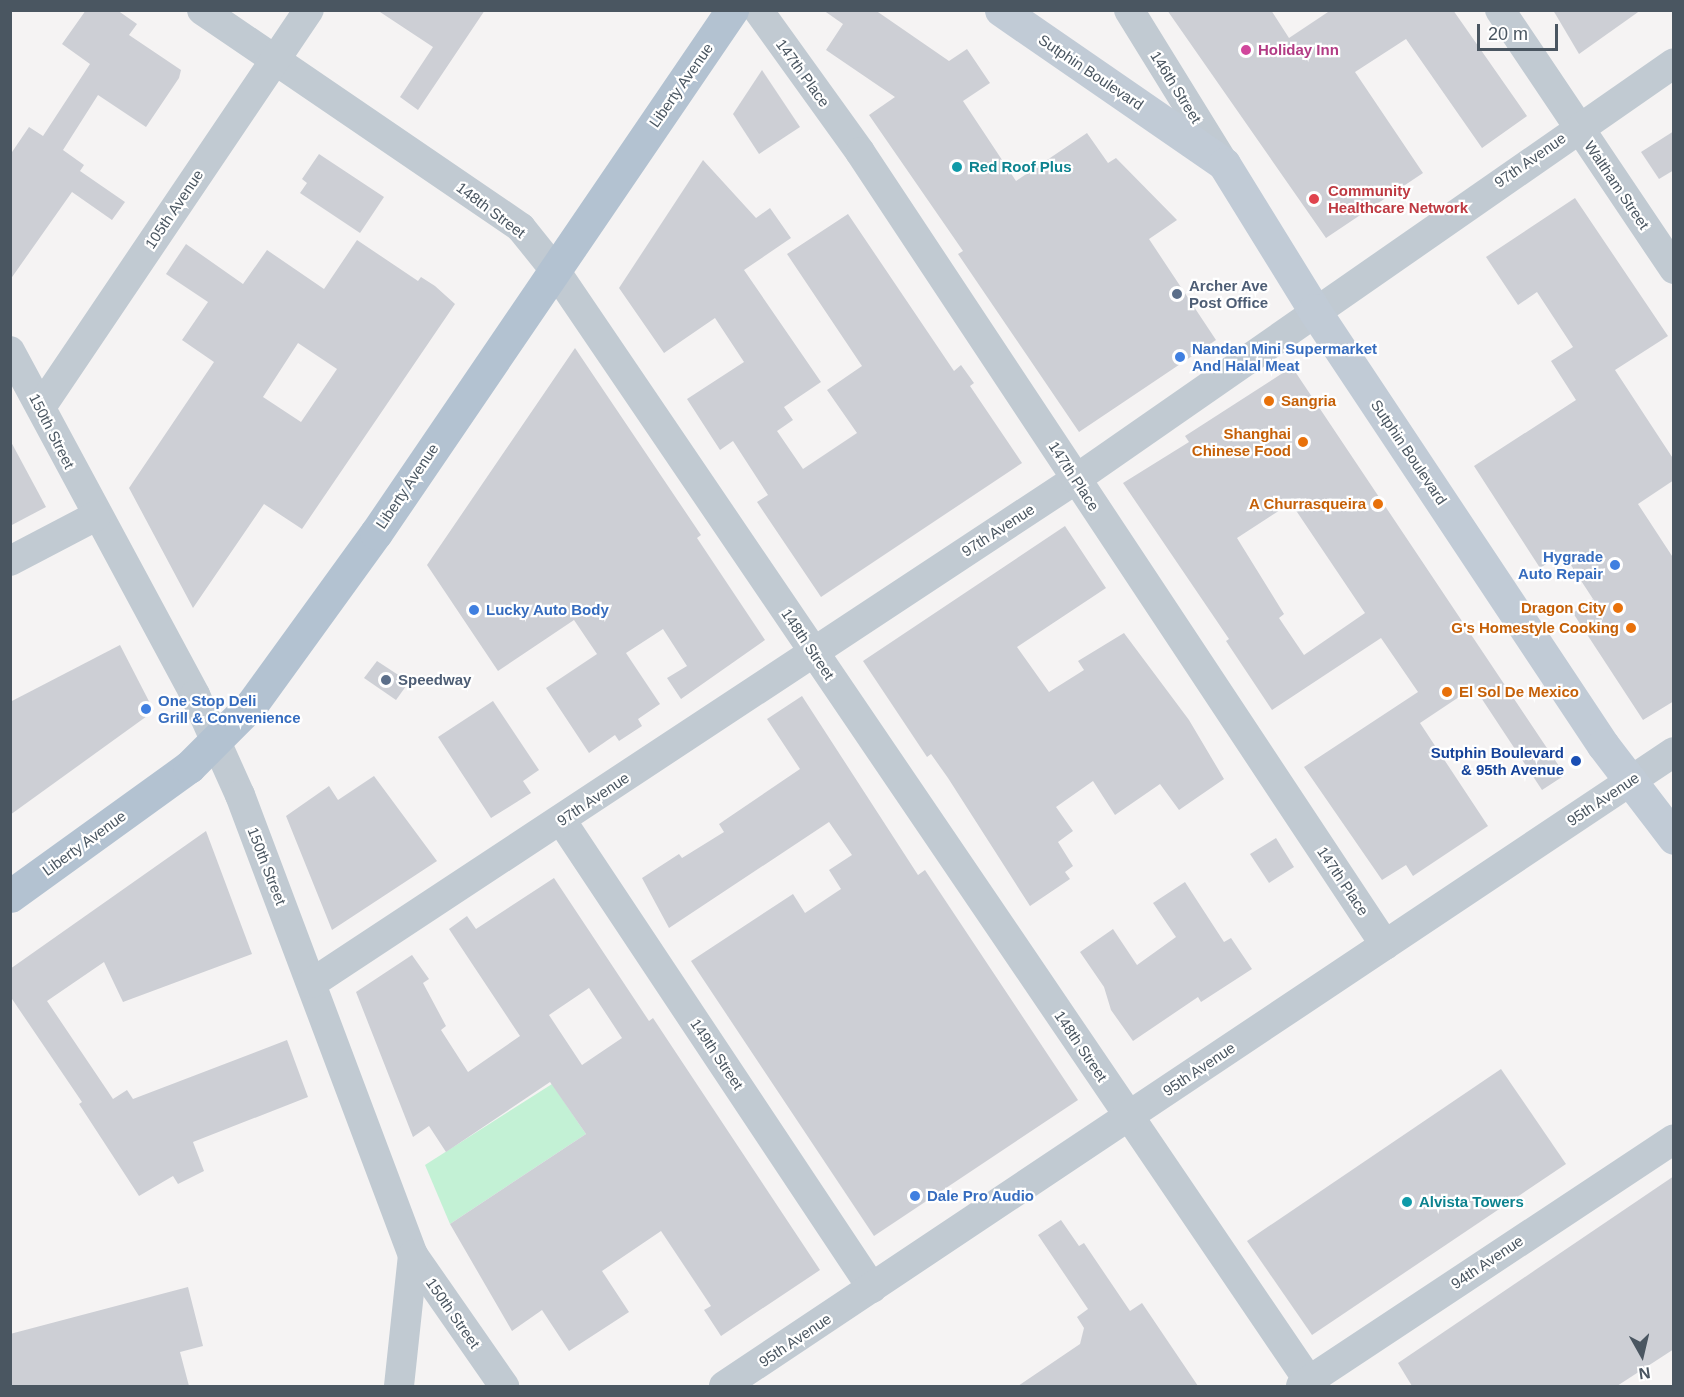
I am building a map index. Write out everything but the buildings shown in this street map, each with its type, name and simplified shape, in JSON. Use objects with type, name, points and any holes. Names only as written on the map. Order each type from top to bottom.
[{"type":"main road","name":"Liberty Avenue","points":[[10,896],[189,767],[252,704],[318,615],[732,10]]},
{"type":"main road","name":"Sutphin Boulevard","points":[[1001,10],[1224,164],[1314,310],[1628,782],[1674,838]]},
{"type":"street","name":"148th Street","points":[[202,10],[521,228],[554,269],[1129,1116],[1305,1384]]},
{"type":"street","name":"105th Avenue","points":[[41,407],[309,10]]},
{"type":"street","name":"147th Place","points":[[758,10],[860,152],[1385,945]]},
{"type":"street","name":"146th Street","points":[[1129,10],[1224,164]]},
{"type":"street","name":"Waltham Street","points":[[1500,10],[1674,269]]},
{"type":"street","name":"97th Avenue","points":[[312,983],[561,820],[812,650],[1076,479],[1578,126],[1674,63]]},
{"type":"street","name":"150th Street","points":[[10,351],[96,516],[195,695],[312,983],[413,1255],[504,1386]]},
{"type":"street","points":[[10,561],[96,516]]},
{"type":"street","name":"95th Avenue","points":[[724,1386],[1674,752]]},
{"type":"street","name":"149th Street","points":[[561,820],[872,1288]]},
{"type":"street","name":"94th Avenue","points":[[1305,1384],[1674,1139]]},
{"type":"street","points":[[399,1386],[413,1255]]},
{"type":"green space","points":[[552,1084],[586,1134],[450,1224],[425,1165]]},
{"type":"place","name":"Holiday Inn","points":[[1246,50]]},
{"type":"place","name":"Red Roof Plus","points":[[957,167]]},
{"type":"place","name":"Community Healthcare Network","points":[[1314,199]]},
{"type":"place","name":"Archer Ave Post Office","points":[[1177,294]]},
{"type":"place","name":"Nandan Mini Supermarket And Halal Meat","points":[[1180,357]]},
{"type":"place","name":"Sangria","points":[[1269,401]]},
{"type":"place","name":"Shanghai Chinese Food","points":[[1303,442]]},
{"type":"place","name":"A Churrasqueira","points":[[1378,504]]},
{"type":"place","name":"Hygrade Auto Repair","points":[[1615,565]]},
{"type":"place","name":"Dragon City","points":[[1618,608]]},
{"type":"place","name":"Lucky Auto Body","points":[[474,610]]},
{"type":"place","name":"G's Homestyle Cooking","points":[[1631,628]]},
{"type":"place","name":"Speedway","points":[[386,680]]},
{"type":"place","name":"El Sol De Mexico","points":[[1447,692]]},
{"type":"place","name":"One Stop Deli Grill & Convenience","points":[[146,709]]},
{"type":"place","name":"Sutphin Boulevard & 95th Avenue","points":[[1576,761]]},
{"type":"place","name":"Dale Pro Audio","points":[[915,1196]]},
{"type":"place","name":"Alvista Towers","points":[[1407,1202]]}]
